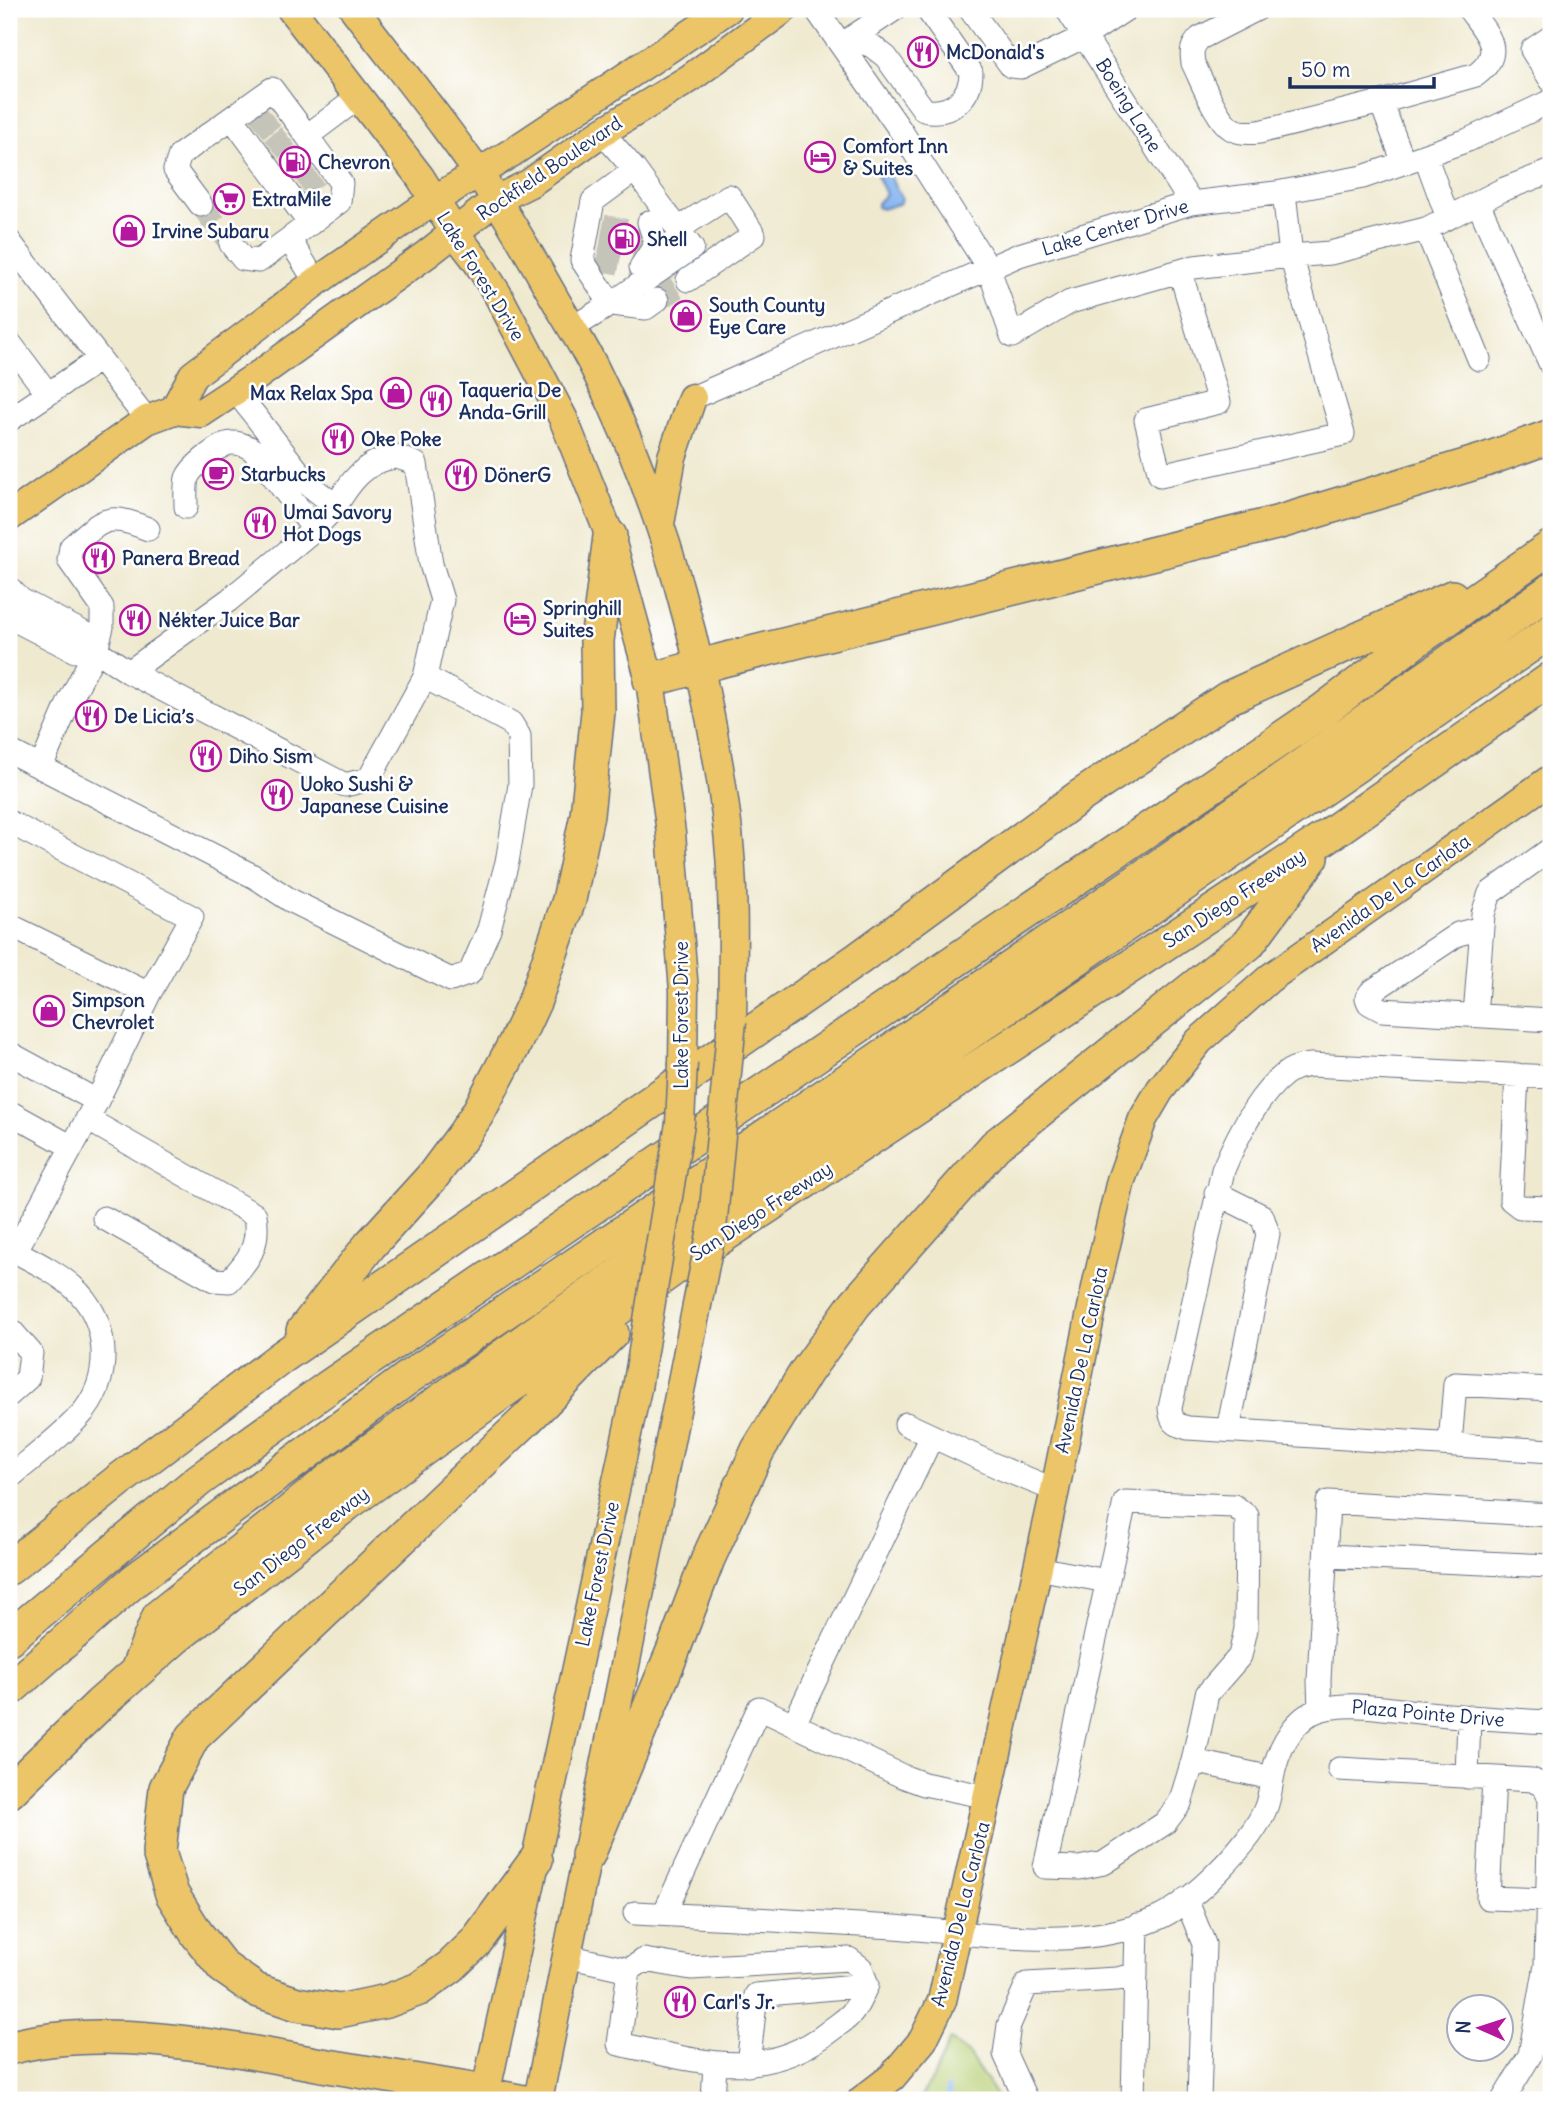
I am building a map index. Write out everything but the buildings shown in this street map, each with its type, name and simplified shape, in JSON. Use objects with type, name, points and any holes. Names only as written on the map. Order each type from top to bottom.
[{"type":"highway","points":[[650,680],[1280,522],[1485,460],[1551,436]]},
{"type":"highway","points":[[282,1357],[370,1245],[432,1177],[464,1134],[516,1043],[535,1000],[569,900],[587,815],[598,712],[597,641],[610,536]]},
{"type":"highway","points":[[9,1568],[118,1481],[282,1357],[847,967],[1079,797],[1228,698],[1540,555]]},
{"type":"highway","points":[[9,1638],[199,1480],[327,1388],[1322,711],[1414,642],[1540,555]]},
{"type":"highway","points":[[9,1689],[135,1580],[409,1377],[934,1021],[1551,590]]},
{"type":"highway","points":[[135,1674],[159,1616],[333,1477],[545,1326],[1551,631]]},
{"type":"highway","name":"San Diego Freeway","points":[[10,1791],[99,1705],[175,1638],[347,1504],[679,1265],[1326,837],[1551,678]]},
{"type":"highway","points":[[588,1855],[673,1651],[708,1559],[758,1450],[806,1372],[848,1314],[995,1146],[1248,944],[1326,837]]},
{"type":"highway","points":[[536,1860],[475,1943],[450,1968],[419,1989],[387,2001],[339,2011],[297,2004],[256,1990],[223,1967],[197,1934],[172,1894],[159,1852],[166,1788],[193,1737],[526,1420],[679,1265]]},
{"type":"highway","points":[[9,2048],[31,2042],[121,2037],[239,2050],[485,2096]]},
{"type":"main road","name":"Lake Forest Drive","points":[[291,9],[420,177],[455,233],[476,260],[498,295],[563,418],[610,536],[650,680],[680,921],[684,991],[680,1123],[637,1388],[485,2096]]},
{"type":"main road","points":[[354,9],[496,200],[594,366],[620,420],[659,527],[699,666],[709,708],[726,817],[734,951],[732,1021],[712,1229],[538,2100]]},
{"type":"main road","name":"Rockfield Boulevard","points":[[174,410],[192,375],[316,282],[434,200],[728,9]]},
{"type":"main road","name":"Rockfield Boulevard","points":[[9,517],[147,421],[174,410],[201,413],[455,233],[496,200],[530,183],[602,132],[689,79],[784,9]]},
{"type":"main road","points":[[659,527],[672,457],[692,398]]},
{"type":"main road","name":"Avenida De La Carlota","points":[[862,2100],[892,2077],[923,2040],[942,2001],[1055,1490],[1097,1283],[1121,1180],[1143,1119],[1160,1090],[1199,1041],[1270,978],[1550,783]]},
{"type":"main road","points":[[485,2096],[527,2100]]},
{"type":"street","points":[[816,9],[846,42],[989,269],[1012,336],[1070,302],[1194,267],[1330,253],[1426,229],[1502,190],[1551,171]]},
{"type":"street","points":[[846,42],[895,9]]},
{"type":"street","points":[[846,42],[872,46],[886,57],[924,110],[943,110],[965,98],[971,83],[971,72],[927,9]]},
{"type":"street","points":[[970,9],[1011,66],[1021,67],[1085,36],[1126,9]]},
{"type":"street","name":"Boeing Lane","points":[[1067,9],[1191,203]]},
{"type":"street","points":[[1257,9],[1200,38],[1193,45],[1191,53],[1193,63],[1222,120],[1231,129],[1247,133],[1381,102],[1476,75],[1492,58],[1493,48],[1469,9]]},
{"type":"street","points":[[1551,37],[1532,50],[1551,80]]},
{"type":"street","points":[[201,205],[176,170],[180,155],[272,89],[266,122],[296,159],[310,224]]},
{"type":"street","points":[[296,159],[359,97]]},
{"type":"street","name":"Lake Center Drive","points":[[692,398],[1045,247],[1191,203],[1284,192],[1363,177],[1468,140],[1551,101]]},
{"type":"street","points":[[1381,102],[1448,218]]},
{"type":"street","points":[[230,244],[243,260],[259,261],[339,202],[341,183],[296,159],[266,122],[232,117]]},
{"type":"street","points":[[602,132],[635,170],[692,248]]},
{"type":"street","points":[[611,304],[582,260],[599,235],[593,201],[635,170]]},
{"type":"street","points":[[1180,271],[1219,402],[1146,419],[1160,475],[1343,434],[1290,256],[1284,192]]},
{"type":"street","points":[[678,229],[729,195],[754,235],[688,280]]},
{"type":"street","points":[[1478,203],[1551,365]]},
{"type":"street","points":[[1426,229],[1479,359]]},
{"type":"street","points":[[289,239],[316,282]]},
{"type":"street","points":[[9,241],[147,421]]},
{"type":"street","points":[[648,243],[692,248]]},
{"type":"street","points":[[572,328],[692,248]]},
{"type":"street","points":[[611,304],[646,308],[657,300]]},
{"type":"street","points":[[9,342],[47,394]]},
{"type":"street","points":[[9,420],[100,359]]},
{"type":"street","points":[[235,390],[309,485],[325,518]]},
{"type":"street","points":[[186,507],[188,477],[193,467],[226,444],[234,443],[253,450],[325,518]]},
{"type":"street","points":[[9,588],[21,600],[82,632],[96,650],[129,671],[345,785],[369,779],[425,677],[442,600],[431,564],[416,464],[397,457],[369,466],[349,484],[325,518],[229,600],[129,671]]},
{"type":"street","points":[[41,767],[69,702],[96,650],[102,627],[102,607],[69,560],[71,547],[98,523],[115,518],[125,519],[148,529]]},
{"type":"street","points":[[9,617],[75,650],[96,650]]},
{"type":"street","points":[[9,751],[255,877],[290,900],[451,979],[470,973],[489,929],[507,862],[520,785],[519,736],[512,723],[425,677]]},
{"type":"street","points":[[9,821],[192,917],[149,994],[92,1110],[12,1250],[60,1277],[83,1297],[97,1321],[104,1358],[98,1386],[83,1411],[9,1478]]},
{"type":"street","points":[[1475,1015],[1483,914],[1490,893],[1551,849]]},
{"type":"street","points":[[9,925],[149,994]]},
{"type":"street","points":[[1482,928],[1458,934],[1371,992],[1367,998],[1368,1003],[1382,1010],[1551,1020]]},
{"type":"street","points":[[9,1053],[255,1215],[257,1227],[248,1260],[229,1281],[214,1280],[104,1218]]},
{"type":"street","points":[[1551,1077],[1311,1065],[1300,1066],[1285,1073],[1252,1113],[1234,1143],[1216,1193],[1170,1408],[1171,1419],[1178,1426],[1551,1451]]},
{"type":"street","points":[[1517,1075],[1511,1200],[1520,1207],[1551,1208]]},
{"type":"street","points":[[9,1112],[72,1147]]},
{"type":"street","points":[[1216,1193],[1262,1216],[1268,1234],[1228,1430]]},
{"type":"street","points":[[9,1328],[31,1353],[28,1378],[9,1395]]},
{"type":"street","points":[[1450,1444],[1455,1384],[1551,1389]]},
{"type":"street","points":[[906,1424],[1055,1490]]},
{"type":"street","points":[[794,1724],[932,1436]]},
{"type":"street","points":[[1125,1502],[1234,1506],[1247,1516],[1246,1629],[1240,1656],[1208,1694],[1193,1761],[1180,1803],[1165,1823],[1104,1863],[1079,1868],[1045,1867],[1107,1581],[1125,1502]]},
{"type":"street","points":[[635,1913],[959,1931],[1028,1938],[1108,1934],[1158,1919],[1203,1887],[1247,1839],[1266,1808],[1272,1778],[1285,1741],[1297,1725],[1320,1710],[1319,1681],[1328,1502],[1551,1515]]},
{"type":"street","points":[[1326,1556],[1551,1566]]},
{"type":"street","points":[[1037,1568],[1107,1581]]},
{"type":"street","name":"Plaza Pointe Drive","points":[[1320,1710],[1345,1705],[1551,1722]]},
{"type":"street","points":[[664,1914],[759,1708],[924,1784],[988,1797]]},
{"type":"street","points":[[1467,1777],[1469,1717]]},
{"type":"street","points":[[1193,1761],[1272,1778]]},
{"type":"street","points":[[1339,1769],[1532,1780],[1544,1786],[1550,1799],[1546,1965],[1530,2055],[1503,2100]]},
{"type":"street","points":[[1494,1778],[1488,1898],[1549,1900]]},
{"type":"street","points":[[1186,1899],[1204,1944],[1199,2100]]},
{"type":"street","points":[[1133,2100],[1137,1925]]},
{"type":"street","points":[[567,1956],[629,1970],[644,1960],[691,1968],[849,1959],[861,1968],[867,1985],[852,2013],[809,2046],[788,2055],[748,2065],[715,2064],[619,2044],[629,1970]]},
{"type":"street","points":[[1026,2100],[1005,2054],[1009,2025],[1027,1984],[1117,1979],[1136,1975]]},
{"type":"street","points":[[748,2065],[756,1995],[867,1985]]},
{"type":"street","points":[[713,2100],[715,2064]]},
{"type":"green space","points":[[950,2039],[969,2055],[997,2100],[918,2100],[933,2078]]},
{"type":"water","points":[[884,170],[889,174],[902,199],[899,204],[882,209],[877,207],[877,203],[886,194],[877,175]]},
{"type":"waterway","points":[[948,2089],[949,2100]]},
{"type":"tunnel","points":[[257,129],[273,116]]},
{"type":"tunnel","points":[[272,149],[288,136]]},
{"type":"tunnel","points":[[287,168],[303,155]]},
{"type":"tunnel","points":[[300,186],[317,174]]},
{"type":"tunnel","points":[[201,205],[231,244]]},
{"type":"tunnel","points":[[603,226],[647,235]]},
{"type":"tunnel","points":[[600,243],[644,250]]},
{"type":"tunnel","points":[[597,259],[641,267]]},
{"type":"tunnel","points":[[657,300],[688,280]]},
{"type":"place","name":"McDonald's","points":[[923,52]]},
{"type":"place","name":"Comfort Inn & Suites","points":[[820,157]]},
{"type":"place","name":"Chevron","points":[[295,162]]},
{"type":"place","name":"ExtraMile","points":[[229,199]]},
{"type":"place","name":"Irvine Subaru","points":[[129,231]]},
{"type":"place","name":"Shell","points":[[624,239]]},
{"type":"place","name":"South County Eye Care","points":[[686,316]]},
{"type":"place","name":"Max Relax Spa","points":[[396,393]]},
{"type":"place","name":"Taqueria De Anda-Grill","points":[[436,401]]},
{"type":"place","name":"Oke Poke","points":[[338,439]]},
{"type":"place","name":"Starbucks","points":[[218,474]]},
{"type":"place","name":"DönerG","points":[[461,475]]},
{"type":"place","name":"Umai Savory Hot Dogs","points":[[260,523]]},
{"type":"place","name":"Panera Bread","points":[[99,558]]},
{"type":"place","name":"Springhill Suites","points":[[520,619]]},
{"type":"place","name":"Nékter Juice Bar","points":[[135,620]]},
{"type":"place","name":"De Licia’s","points":[[91,716]]},
{"type":"place","name":"Diho Sism","points":[[206,756]]},
{"type":"place","name":"Uoko Sushi & Japanese Cuisine","points":[[277,795]]},
{"type":"place","name":"Simpson Chevrolet","points":[[49,1011]]},
{"type":"place","name":"Carl's Jr.","points":[[680,2002]]}]
